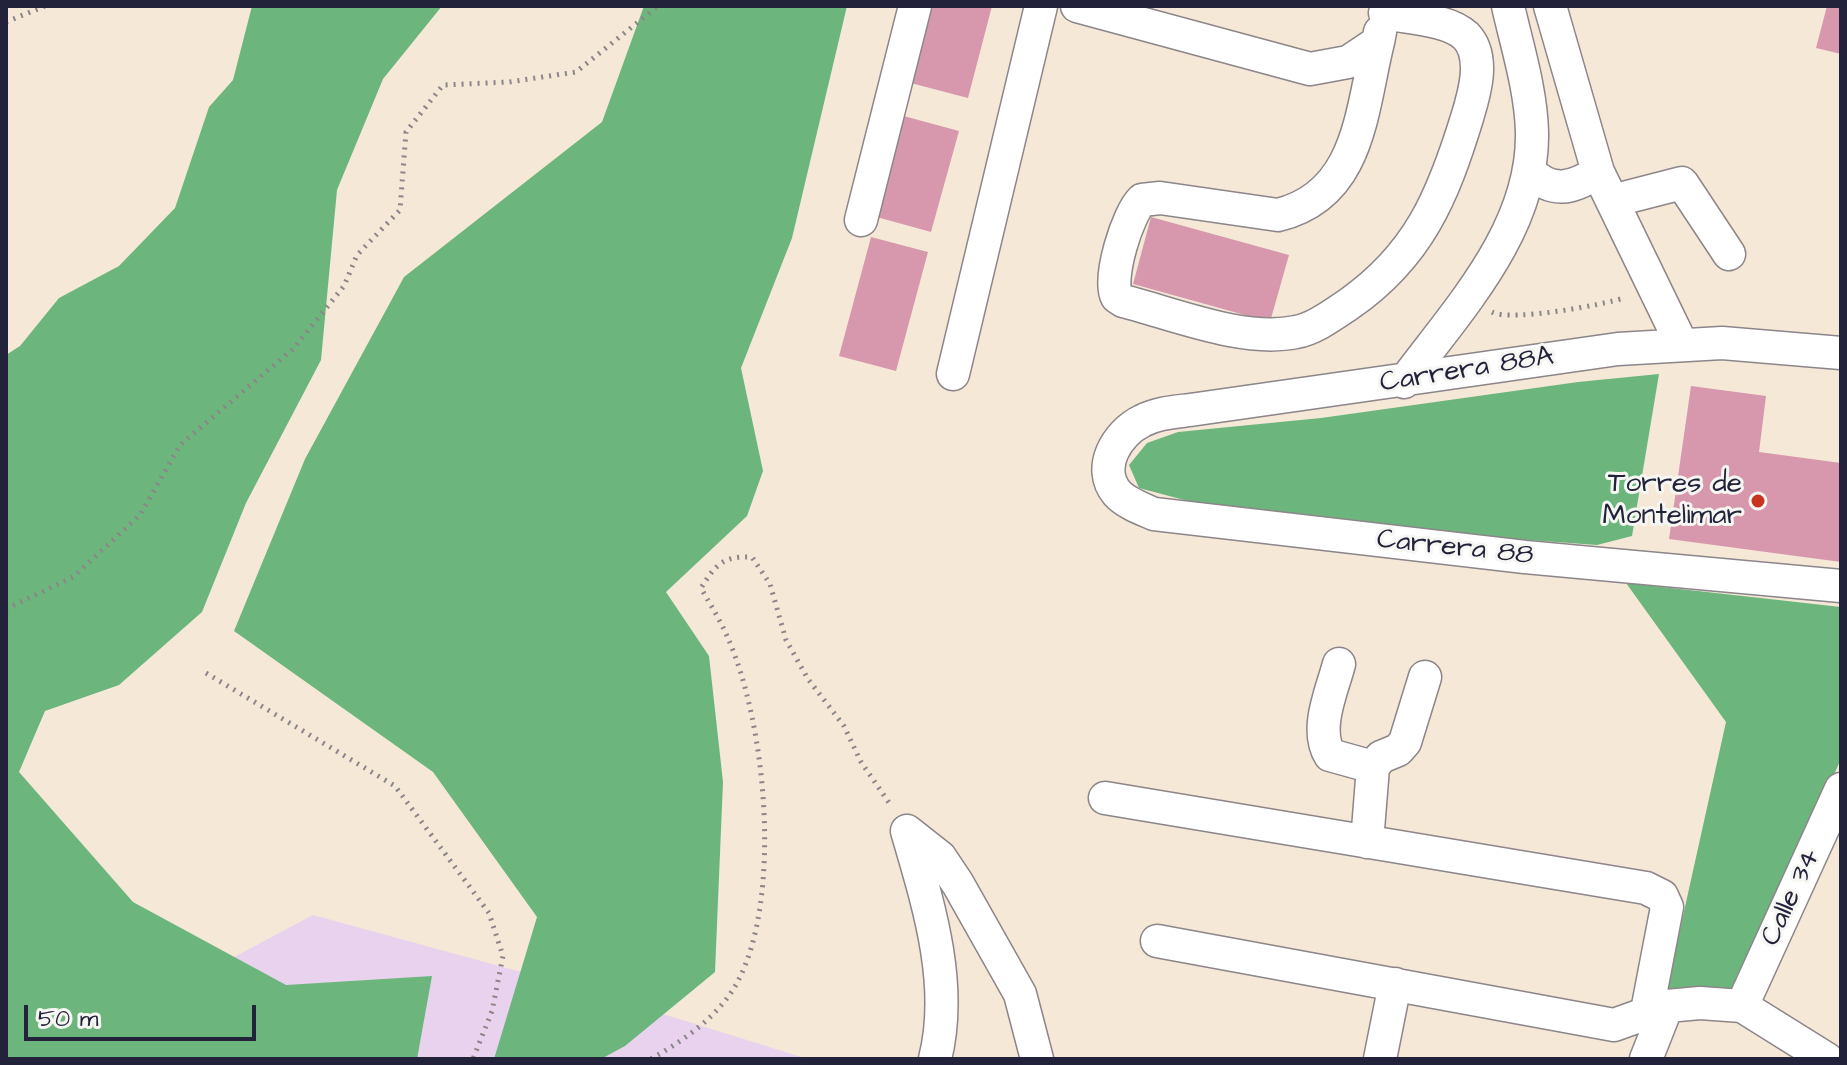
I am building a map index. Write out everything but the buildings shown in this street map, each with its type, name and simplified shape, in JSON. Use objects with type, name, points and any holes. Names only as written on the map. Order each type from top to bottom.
[{"type":"street","points":[[861,220],[915,6]]},
{"type":"street","points":[[953,374],[1041,6]]},
{"type":"street","points":[[1077,6],[1310,69],[1348,62],[1383,20]]},
{"type":"street","points":[[1404,382],[1485,274],[1507,233],[1529,171],[1531,119],[1508,6]]},
{"type":"street","points":[[1550,6],[1598,172],[1682,345]]},
{"type":"street","points":[[1383,20],[1456,29],[1472,45],[1476,58],[1472,102],[1445,186],[1429,219],[1391,268],[1336,313],[1300,332],[1277,335],[1254,335],[1117,297],[1113,281],[1129,218],[1142,200],[1160,198],[1278,215],[1297,210],[1329,189],[1349,159],[1383,20]]},
{"type":"street","points":[[1529,171],[1553,188],[1566,188],[1598,172]]},
{"type":"street","points":[[1612,201],[1682,183],[1729,254]]},
{"type":"street","name":"Carrera 88A","points":[[1111,454],[1130,429],[1156,415],[1404,382],[1552,357],[1722,343],[1841,353]]},
{"type":"street","name":"Carrera 88","points":[[1111,454],[1110,482],[1117,493],[1154,514],[1525,557],[1841,586]]},
{"type":"street","points":[[1339,664],[1322,732],[1323,745],[1330,755],[1373,767]]},
{"type":"street","points":[[1367,842],[1373,767],[1381,757],[1398,750],[1405,742],[1425,677]]},
{"type":"street","name":"Calle 34","points":[[1742,1006],[1841,789]]},
{"type":"street","points":[[1105,798],[1646,888],[1662,896],[1667,907],[1657,1008],[1646,1059]]},
{"type":"street","points":[[907,831],[924,890],[941,976],[942,1031],[935,1059]]},
{"type":"street","points":[[907,831],[940,857],[958,884],[1020,994],[1037,1059]]},
{"type":"street","points":[[1157,941],[1614,1025],[1626,1024],[1657,1008],[1700,1003],[1742,1006],[1827,1059]]},
{"type":"street","points":[[1380,1059],[1395,984]]},
{"type":"path","points":[[6,22],[45,6]]},
{"type":"path","points":[[6,609],[73,577],[140,515],[180,445],[294,348],[344,286],[357,255],[400,210],[406,132],[443,85],[509,82],[576,72],[658,6]]},
{"type":"path","points":[[1489,303],[1491,311],[1498,315],[1567,309],[1608,302],[1655,286]]},
{"type":"path","points":[[651,1059],[691,1037],[735,986],[750,953],[764,887],[763,813],[746,694],[728,637],[701,588],[712,570],[731,557],[752,557],[770,584],[786,640],[800,666],[844,726],[861,762],[907,831]]},
{"type":"path","points":[[206,673],[395,786],[489,913],[503,956],[492,1011],[473,1059]]},
{"type":"shaded area","points":[[313,915],[576,987],[808,1059],[52,1059],[135,1010]]},
{"type":"green space","points":[[252,6],[442,6],[383,79],[337,190],[321,360],[246,503],[202,612],[119,685],[45,711],[19,772],[133,902],[286,985],[432,976],[417,1059],[6,1059],[6,355],[20,346],[59,298],[119,266],[175,208],[209,107],[233,80]]},
{"type":"green space","points":[[644,6],[847,6],[792,238],[741,368],[763,471],[747,516],[666,592],[709,656],[723,782],[715,972],[625,1046],[601,1059],[494,1059],[537,917],[433,772],[234,631],[305,459],[404,277],[602,122]]},
{"type":"green space","points":[[1659,374],[1632,536],[1597,545],[1460,535],[1207,506],[1139,488],[1129,465],[1147,443],[1178,432],[1321,418],[1578,382]]},
{"type":"green space","points":[[1626,583],[1841,607],[1841,759],[1737,989],[1667,988],[1726,722]]},
{"type":"place","name":"Torres de Montelimar","points":[[1758,501]]}]
